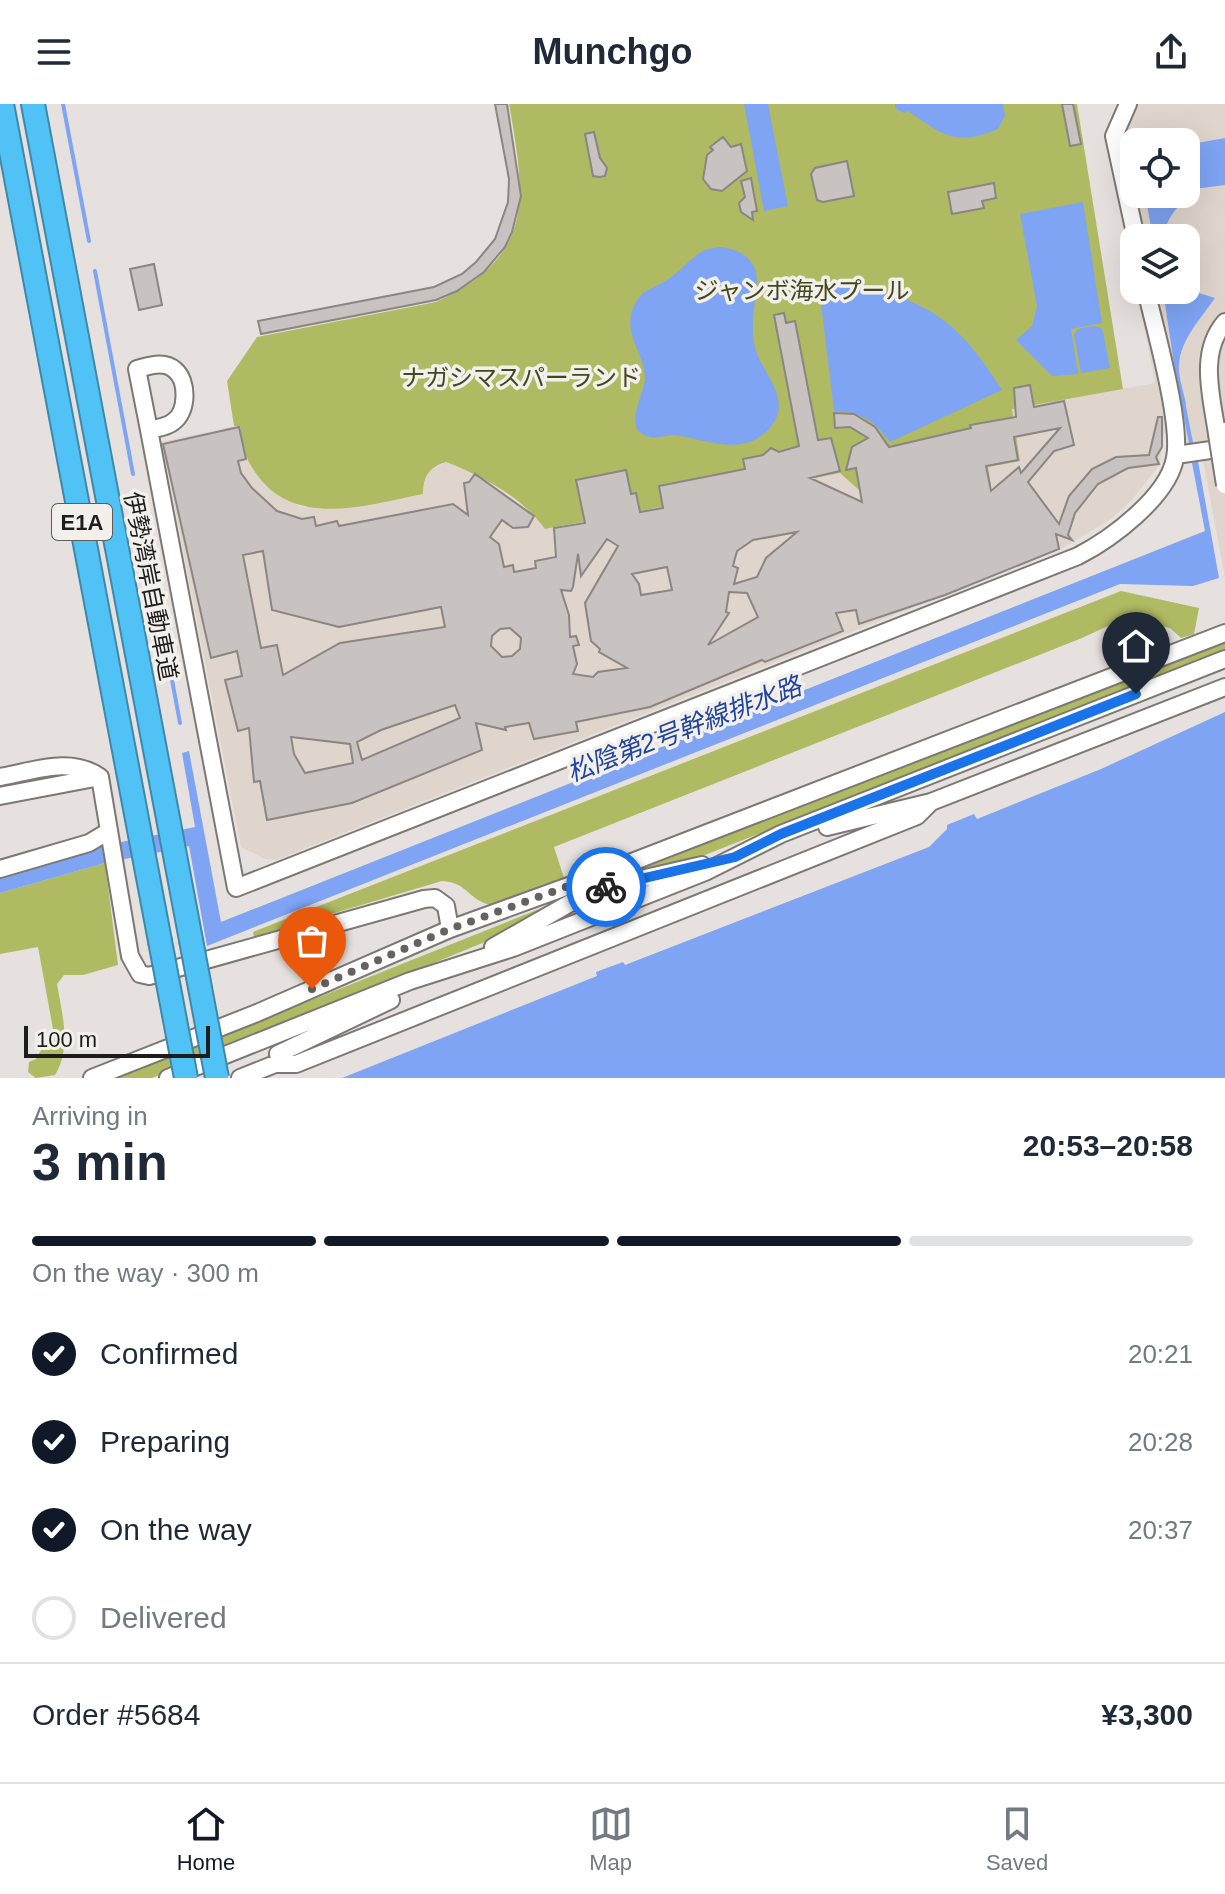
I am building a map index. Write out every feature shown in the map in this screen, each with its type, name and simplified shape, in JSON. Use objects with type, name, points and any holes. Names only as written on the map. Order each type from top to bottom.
[{"type":"highway","name":"E1A","points":[[2,104],[186,1078]]},
{"type":"highway","name":"伊勢湾岸自動車道","points":[[33,104],[217,1078]]},
{"type":"highway","points":[[0,162],[54,375]]},
{"type":"street","points":[[1128,104],[1114,136],[1133,224]]},
{"type":"street","points":[[1149,304],[1175,426],[1187,454]]},
{"type":"street","points":[[1225,322],[1211,345],[1208,365],[1222,438],[1225,485]]},
{"type":"street","points":[[149,430],[236,888],[1078,556],[1104,542],[1134,518],[1172,468],[1187,454],[1222,438]]},
{"type":"street","points":[[92,1078],[257,1013],[450,929],[591,885],[1225,633]]},
{"type":"street","points":[[168,1078],[410,981],[513,948],[705,872],[781,834],[1225,659]]},
{"type":"street","points":[[280,1064],[278,1054],[458,966],[591,885],[735,857],[782,844],[844,820],[931,802],[1225,687]]},
{"type":"street","points":[[0,777],[68,765],[87,768],[100,777],[130,956],[140,974],[149,976],[424,899],[435,898],[446,906],[450,929]]},
{"type":"street","points":[[0,796],[100,777]]},
{"type":"street","points":[[240,1078],[280,1064],[296,1064],[902,822],[917,816],[931,802]]},
{"type":"street","points":[[0,869],[110,836]]},
{"type":"shaded area","points":[[1121,104],[1225,104],[1225,578],[1203,460],[1164,432],[1160,464],[1131,501],[1111,519],[1061,549],[276,860],[265,859],[241,847],[166,463],[161,464],[156,443],[240,425],[247,459],[299,507],[312,507],[423,482],[428,471],[446,462],[475,472],[535,515],[546,529],[840,473],[859,490],[991,486],[987,466],[1019,460],[1011,409],[1155,383],[1140,304],[1200,304],[1200,224],[1124,224],[1121,208],[1200,208],[1200,128],[1120,128],[1120,201],[1107,134]]},
{"type":"green space","name":"ジャンボ海水プール","points":[[509,104],[1077,104],[1123,389],[1012,409],[1020,461],[988,467],[991,485],[968,490],[859,490],[840,473],[545,529],[525,507],[500,489],[446,462],[428,474],[423,494],[351,508],[327,509],[304,506],[283,498],[265,484],[249,462],[240,426],[234,426],[227,381],[257,337],[436,302],[469,284],[492,265],[508,243],[520,195]]},
{"type":"green space","points":[[1121,591],[1199,608],[1194,634],[1181,638],[1170,628],[1127,617],[1082,638],[554,847],[565,881],[490,905],[458,885],[442,881],[254,937],[253,932]]},
{"type":"green space","points":[[1225,637],[1225,651],[687,862],[614,880]]},
{"type":"green space","points":[[105,863],[118,965],[83,975],[64,975],[57,984],[63,1019],[63,1054],[55,1075],[36,1078],[28,1072],[29,1062],[36,1059],[53,1029],[38,947],[0,954],[0,893]]},
{"type":"green space","points":[[574,895],[512,931],[152,1078],[117,1078]]},
{"type":"water","points":[[744,104],[768,104],[788,206],[764,211]]},
{"type":"water","points":[[895,104],[1003,104],[1005,115],[998,129],[960,138],[941,132],[908,111],[904,113],[895,108]]},
{"type":"water","points":[[1225,138],[1225,185],[1200,188],[1200,142]]},
{"type":"water","points":[[1083,202],[1102,323],[1071,329],[1078,374],[1052,376],[1016,340],[1032,326],[1037,306],[1020,214]]},
{"type":"water","points":[[1148,208],[1178,208],[1168,224],[1150,224]]},
{"type":"water","points":[[721,247],[741,254],[750,260],[755,269],[757,285],[753,337],[758,357],[778,398],[779,409],[775,420],[757,439],[734,445],[674,435],[650,437],[641,433],[635,420],[645,378],[631,332],[632,312],[643,294],[670,278],[703,251]]},
{"type":"water","points":[[852,285],[902,298],[940,318],[972,347],[1002,390],[890,442],[866,419],[852,413],[834,411],[819,287]]},
{"type":"water","points":[[1200,293],[1215,298],[1192,329],[1180,356],[1180,379],[1186,404],[1180,405],[1165,304],[1200,304]]},
{"type":"water","points":[[1094,326],[1103,332],[1110,368],[1081,373],[1074,334],[1078,329]]},
{"type":"water","points":[[1198,461],[1219,578],[1193,586],[1120,584],[207,946],[189,846],[105,863],[0,893],[0,875],[87,849],[195,827],[182,753],[189,751],[221,922],[1205,531],[1192,463]]},
{"type":"water","points":[[1225,712],[1225,1078],[342,1078],[597,976],[596,972],[623,962],[625,965],[929,847],[947,829],[947,825],[974,814],[977,819],[1101,769]]},
{"type":"building","points":[[495,104],[507,104],[521,196],[505,247],[484,272],[457,291],[436,300],[261,334],[258,321],[434,287],[462,274],[476,262],[495,239],[508,202],[509,179]]},
{"type":"building","points":[[1062,104],[1073,104],[1081,144],[1070,146]]},
{"type":"building","points":[[594,132],[600,158],[607,168],[605,176],[600,177],[593,176],[585,134]]},
{"type":"building","points":[[723,137],[731,147],[741,144],[747,171],[722,191],[711,189],[703,179],[707,155],[713,150],[710,147]]},
{"type":"building","points":[[847,161],[854,196],[823,202],[817,200],[811,174],[815,168]]},
{"type":"building","points":[[751,178],[757,211],[752,212],[753,220],[741,212],[739,203],[745,197],[741,181]]},
{"type":"building","points":[[994,183],[996,198],[982,201],[984,208],[952,214],[948,192]]},
{"type":"building","points":[[154,264],[162,305],[139,310],[130,269]]},
{"type":"building","points":[[784,313],[786,323],[795,321],[818,440],[831,438],[840,471],[810,478],[862,502],[856,468],[846,470],[852,447],[868,438],[850,427],[835,428],[834,413],[854,414],[875,427],[889,447],[971,428],[970,425],[1016,417],[1014,388],[1030,385],[1034,407],[1064,401],[1074,445],[1054,451],[1028,482],[1059,524],[1069,496],[1092,469],[1116,457],[1149,455],[1158,417],[1162,417],[1162,447],[1156,457],[1159,464],[1128,468],[1098,484],[1075,513],[1068,535],[1072,540],[1056,534],[1059,549],[945,595],[859,624],[856,610],[836,613],[843,631],[765,662],[762,660],[650,707],[576,722],[578,731],[534,739],[529,723],[505,727],[506,730],[476,723],[482,750],[352,803],[267,820],[260,781],[254,782],[249,728],[238,731],[225,680],[242,676],[237,651],[211,658],[163,444],[239,427],[246,459],[238,461],[241,473],[252,488],[277,511],[302,519],[314,517],[316,526],[337,521],[339,526],[453,504],[468,515],[464,483],[475,474],[534,516],[528,527],[513,528],[502,520],[490,537],[499,544],[504,567],[513,565],[514,572],[536,568],[535,561],[556,557],[554,528],[585,523],[576,480],[626,470],[631,494],[636,493],[640,512],[663,508],[659,486],[745,469],[743,459],[763,455],[771,448],[779,452],[799,446],[774,315]],"holes":[[[1060,428],[1021,473],[1019,467],[991,491],[986,466],[1018,460],[1014,437]],[[797,532],[766,558],[757,577],[734,584],[738,568],[733,566],[737,551],[753,540]],[[607,539],[618,546],[585,603],[591,641],[600,649],[599,652],[627,668],[598,672],[593,677],[573,674],[577,664],[573,646],[579,645],[576,636],[570,637],[569,615],[561,590],[571,591],[573,587],[578,554],[581,576]],[[263,551],[272,610],[339,627],[441,607],[445,627],[340,643],[283,675],[277,645],[261,648],[243,555]],[[667,567],[672,590],[641,595],[639,584],[632,574]],[[729,592],[747,593],[758,617],[708,645],[729,613],[726,612]],[[510,628],[521,638],[520,649],[512,656],[502,657],[491,646],[492,636],[500,629]],[[455,705],[460,718],[362,760],[357,742],[381,730]],[[291,737],[350,744],[353,763],[305,773],[294,754]]]},
{"type":"waterway","points":[[63,104],[89,241]]},
{"type":"waterway","points":[[95,271],[133,474]]},
{"type":"waterway","name":"松陰第2号幹線排水路","points":[[1183,402],[1192,448]]},
{"type":"waterway","points":[[139,502],[180,723]]},
{"type":"way so far","points":[[312,989],[450,929],[588,879],[593,890],[606,887]]},
{"type":"route","points":[[606,887],[735,857],[781,834],[1136,694]]},
{"type":"park label","name":"ナガシマスパーランド","points":[[521,377]]}]
